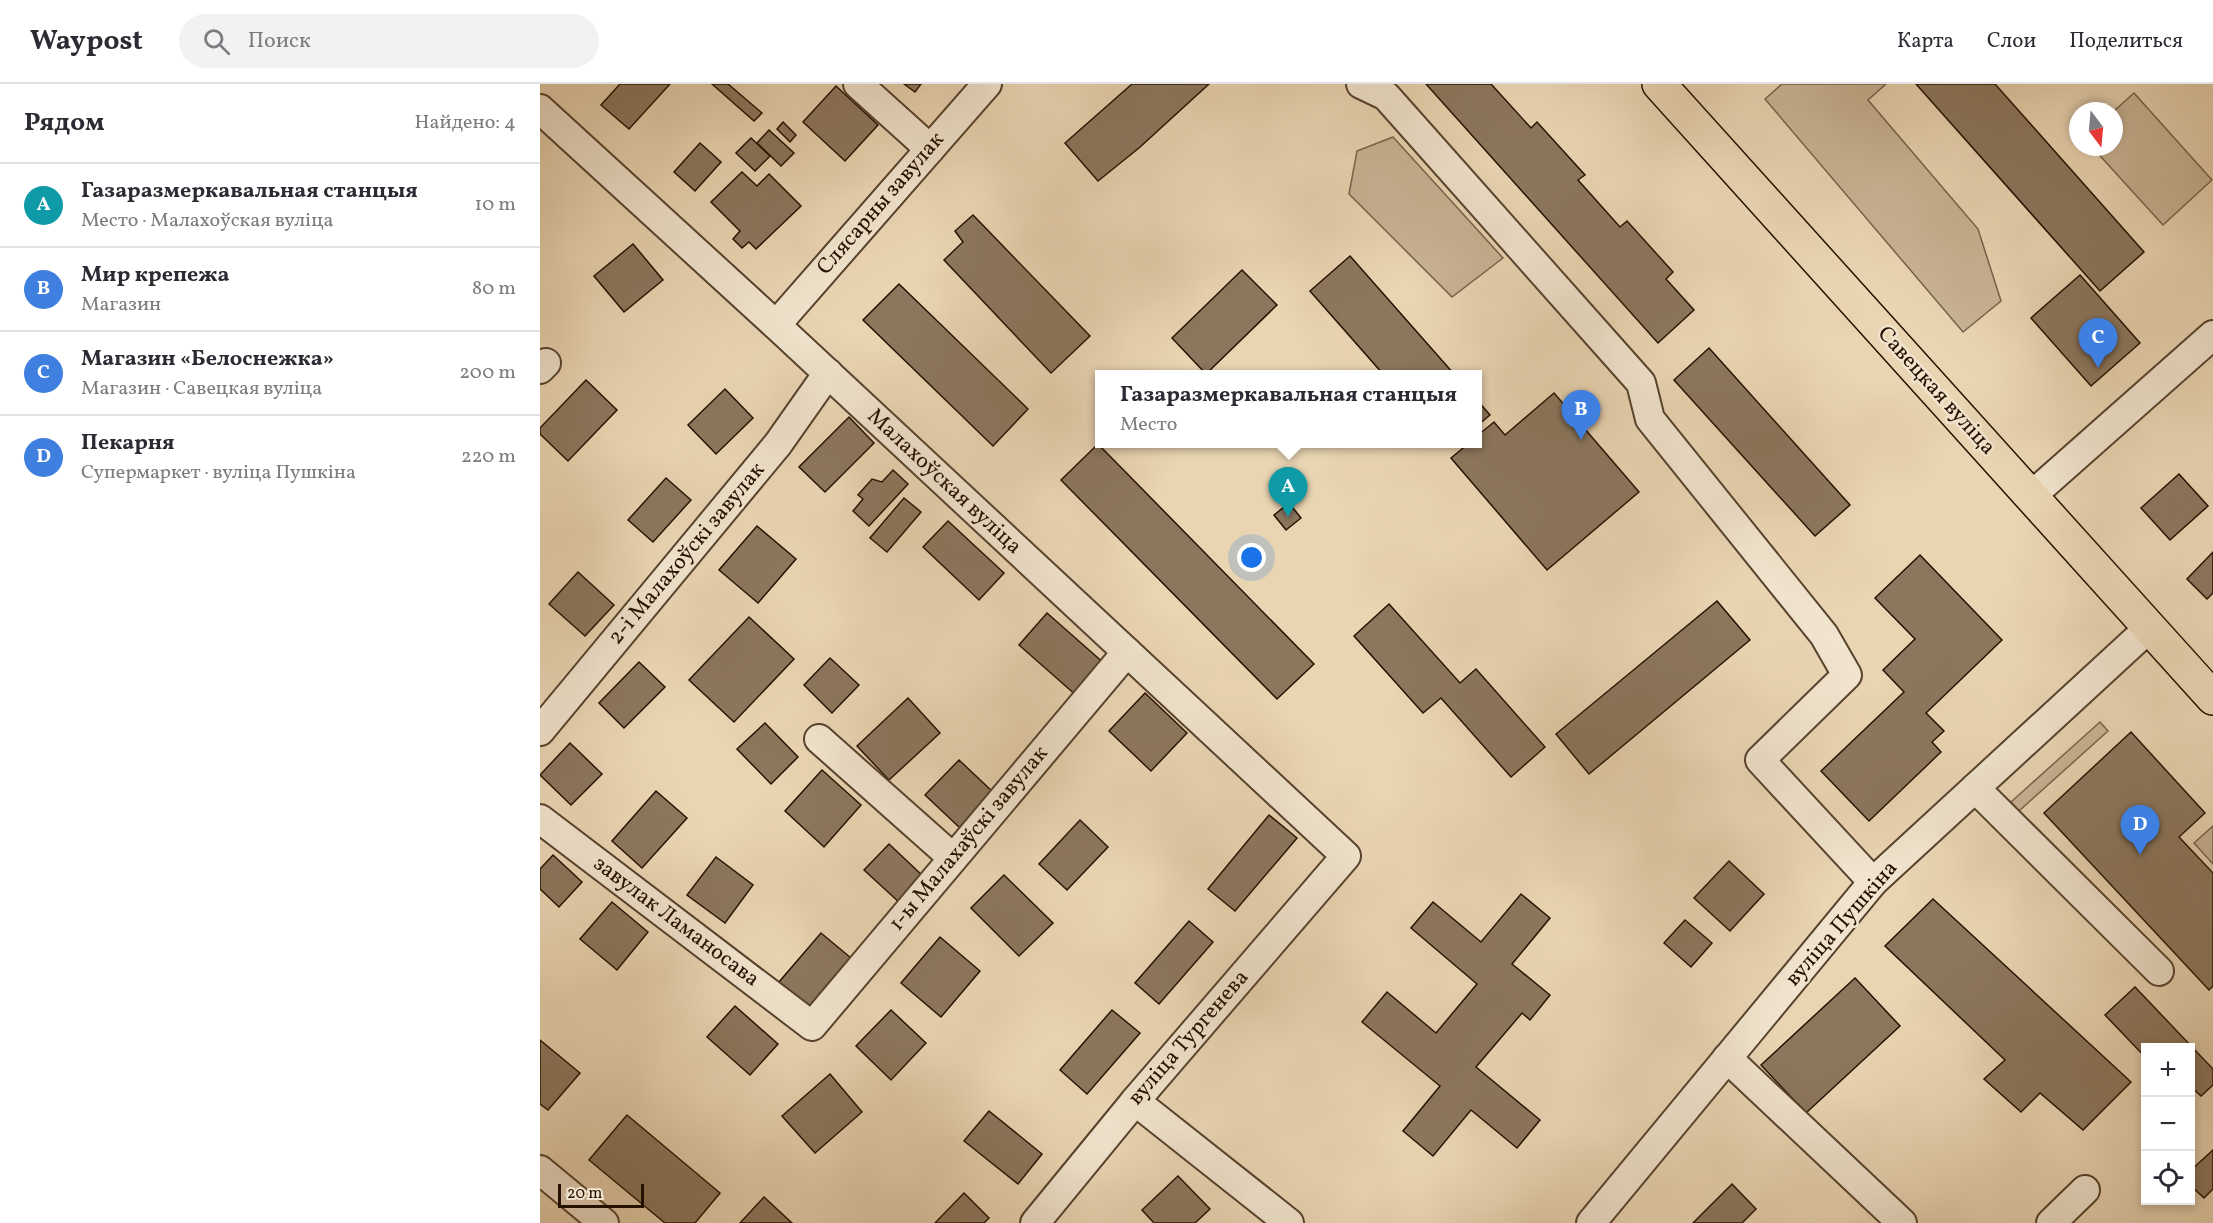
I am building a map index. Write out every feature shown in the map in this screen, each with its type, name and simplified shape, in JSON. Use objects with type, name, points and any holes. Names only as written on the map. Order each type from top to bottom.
[{"type":"main road","name":"Савецкая вуліца","points":[[1659,84],[2213,698]]},
{"type":"street","points":[[858,84],[930,149]]},
{"type":"street","name":"Слясарны завулак","points":[[776,325],[987,84]]},
{"type":"street","points":[[1361,84],[1386,96],[1641,383],[1650,419],[1810,621],[1824,635],[1847,675],[1760,760],[1873,882]]},
{"type":"street","name":"Малахоўская вуліца","points":[[540,109],[828,373],[1346,856]]},
{"type":"street","points":[[2030,497],[2213,335]]},
{"type":"street","name":"2-і Малахоўскі завулак","points":[[540,731],[778,444],[828,373]]},
{"type":"street","name":"вуліца Пушкіна","points":[[1591,1223],[1873,882],[2148,628]]},
{"type":"street","name":"1-ы Малахаўскі завулак","points":[[812,1026],[1127,652]]},
{"type":"street","points":[[819,739],[953,858]]},
{"type":"street","points":[[1975,788],[2159,971]]},
{"type":"street","name":"завулак Ламаносава","points":[[540,819],[812,1026]]},
{"type":"street","name":"вуліца Тургенева","points":[[1035,1223],[1135,1101],[1346,856]]},
{"type":"street","points":[[1727,1059],[1902,1223]]},
{"type":"street","points":[[1135,1101],[1289,1223]]},
{"type":"street","points":[[540,1170],[604,1223]]},
{"type":"street","points":[[2051,1223],[2085,1190]]},
{"type":"shaded area","points":[[1782,84],[1886,84],[1868,100],[1978,229],[2001,301],[1963,332],[1765,99]]},
{"type":"shaded area","points":[[2134,93],[2212,180],[2163,225],[2100,156],[2123,156],[2123,103]]},
{"type":"shaded area","points":[[1393,137],[1503,258],[1452,297],[1349,194],[1357,151]]},
{"type":"shaded area","points":[[2100,722],[2108,731],[2019,811],[2011,802]]},
{"type":"shaded area","points":[[2213,826],[2213,864],[2194,843]]},
{"type":"building","points":[[620,84],[670,84],[629,129],[601,105]]},
{"type":"building","points":[[712,84],[728,84],[762,113],[754,121]]},
{"type":"building","points":[[904,84],[921,84],[915,92]]},
{"type":"building","points":[[1132,84],[1209,84],[1139,148],[1098,181],[1065,143]]},
{"type":"building","points":[[1426,84],[1491,84],[1531,128],[1537,122],[1585,175],[1578,180],[1620,227],[1627,221],[1673,272],[1666,279],[1694,310],[1658,343]]},
{"type":"building","points":[[1916,84],[1995,84],[2144,252],[2100,291]]},
{"type":"building","points":[[836,86],[878,125],[845,161],[803,122]]},
{"type":"building","points":[[783,122],[796,135],[790,142],[777,129]]},
{"type":"building","points":[[769,130],[794,153],[781,166],[757,143]]},
{"type":"building","points":[[751,138],[770,156],[755,171],[736,153]]},
{"type":"building","points":[[700,143],[721,162],[695,191],[674,172]]},
{"type":"building","points":[[742,172],[757,186],[769,174],[801,206],[756,249],[749,242],[742,248],[733,239],[740,231],[711,202]]},
{"type":"building","points":[[973,215],[1090,336],[1051,373],[944,260],[963,242],[955,231]]},
{"type":"building","points":[[633,244],[663,280],[624,312],[594,276]]},
{"type":"building","points":[[1350,256],[1450,370],[1379,370],[1310,291]]},
{"type":"building","points":[[1242,270],[1277,305],[1210,370],[1202,370],[1172,338]]},
{"type":"building","points":[[2080,275],[2140,343],[2091,386],[2031,318]]},
{"type":"building","points":[[899,284],[1028,409],[993,446],[863,320]]},
{"type":"building","points":[[1709,348],[1850,505],[1815,536],[1674,380]]},
{"type":"building","points":[[586,380],[617,410],[568,461],[540,434],[540,428]]},
{"type":"building","points":[[725,389],[753,418],[716,454],[688,425]]},
{"type":"building","points":[[1554,393],[1639,492],[1547,570],[1451,458],[1463,448],[1482,448],[1482,432],[1494,422],[1505,435]]},
{"type":"building","points":[[1482,406],[1490,415],[1482,422]]},
{"type":"building","points":[[849,417],[874,443],[825,492],[799,467]]},
{"type":"building","points":[[1095,447],[1102,448],[1314,664],[1277,699],[1061,480]]},
{"type":"building","points":[[893,470],[908,484],[869,526],[853,511],[863,499],[858,495],[872,479],[882,482]]},
{"type":"building","points":[[2179,474],[2208,506],[2170,540],[2141,508]]},
{"type":"building","points":[[666,478],[691,500],[653,542],[628,520]]},
{"type":"building","points":[[904,498],[921,512],[887,552],[870,538]]},
{"type":"building","points":[[1289,503],[1301,518],[1286,530],[1274,515]]},
{"type":"building","points":[[948,521],[1004,573],[979,600],[923,547]]},
{"type":"building","points":[[757,526],[796,559],[758,603],[719,570]]},
{"type":"building","points":[[2213,552],[2213,593],[2207,599],[2187,579]]},
{"type":"building","points":[[1920,555],[2002,640],[1926,713],[1944,731],[1932,742],[1941,752],[1869,821],[1821,771],[1904,692],[1883,670],[1915,639],[1875,598]]},
{"type":"building","points":[[578,572],[614,605],[585,636],[549,604]]},
{"type":"building","points":[[1717,601],[1750,640],[1589,774],[1556,734]]},
{"type":"building","points":[[1389,604],[1460,683],[1476,669],[1545,747],[1511,777],[1441,698],[1423,713],[1354,636]]},
{"type":"building","points":[[1047,613],[1106,665],[1078,697],[1019,645]]},
{"type":"building","points":[[749,617],[794,659],[734,722],[689,680]]},
{"type":"building","points":[[830,658],[859,685],[832,713],[804,685]]},
{"type":"building","points":[[639,662],[665,687],[624,728],[599,703]]},
{"type":"building","points":[[1145,693],[1187,733],[1151,771],[1109,731]]},
{"type":"building","points":[[908,698],[940,733],[889,780],[857,746]]},
{"type":"building","points":[[765,723],[798,757],[771,784],[737,749]]},
{"type":"building","points":[[2131,732],[2205,813],[2179,837],[2213,873],[2213,986],[2209,990],[2044,813]]},
{"type":"building","points":[[570,743],[602,774],[571,805],[540,775]]},
{"type":"building","points":[[959,760],[993,792],[960,828],[925,795]]},
{"type":"building","points":[[822,770],[861,805],[824,847],[785,811]]},
{"type":"building","points":[[656,791],[687,818],[642,868],[612,841]]},
{"type":"building","points":[[1269,815],[1297,838],[1235,911],[1208,889]]},
{"type":"building","points":[[1080,820],[1108,847],[1067,890],[1039,864]]},
{"type":"building","points":[[889,844],[925,878],[901,904],[864,870]]},
{"type":"building","points":[[553,855],[582,882],[559,907],[540,889],[540,869]]},
{"type":"building","points":[[716,857],[753,885],[725,923],[687,895]]},
{"type":"building","points":[[1729,861],[1764,894],[1730,931],[1694,898]]},
{"type":"building","points":[[1004,875],[1053,923],[1019,956],[971,908]]},
{"type":"building","points":[[1521,894],[1550,918],[1512,964],[1550,995],[1530,1020],[1522,1013],[1476,1067],[1540,1120],[1517,1148],[1471,1110],[1433,1156],[1403,1131],[1440,1086],[1362,1022],[1387,992],[1436,1033],[1477,984],[1411,928],[1433,902],[1481,942]]},
{"type":"building","points":[[1933,899],[2131,1082],[2083,1130],[2040,1093],[2021,1112],[1984,1079],[2005,1060],[1885,946]]},
{"type":"building","points":[[612,902],[648,932],[617,970],[580,939]]},
{"type":"building","points":[[1685,920],[1712,943],[1691,967],[1664,943]]},
{"type":"building","points":[[1189,921],[1213,942],[1159,1004],[1135,983]]},
{"type":"building","points":[[821,933],[851,958],[809,1008],[779,982]]},
{"type":"building","points":[[940,937],[980,971],[941,1017],[901,983]]},
{"type":"building","points":[[1855,978],[1900,1026],[1806,1113],[1761,1065]]},
{"type":"building","points":[[2135,987],[2188,1043],[2141,1043],[2141,1053],[2105,1015]]},
{"type":"building","points":[[735,1006],[778,1044],[750,1075],[707,1037]]},
{"type":"building","points":[[891,1010],[926,1043],[891,1080],[856,1046]]},
{"type":"building","points":[[1112,1010],[1140,1033],[1087,1094],[1060,1070]]},
{"type":"building","points":[[540,1040],[580,1073],[548,1110],[540,1104]]},
{"type":"building","points":[[2195,1050],[2213,1069],[2213,1085],[2201,1096],[2195,1091]]},
{"type":"building","points":[[830,1074],[862,1112],[815,1153],[782,1116]]},
{"type":"building","points":[[989,1111],[1042,1154],[1018,1184],[964,1141]]},
{"type":"building","points":[[627,1115],[720,1193],[695,1223],[665,1223],[589,1160]]},
{"type":"building","points":[[2213,1150],[2213,1189],[2204,1198],[2195,1190],[2195,1166]]},
{"type":"building","points":[[1178,1176],[1210,1209],[1195,1223],[1154,1223],[1142,1210]]},
{"type":"building","points":[[1732,1184],[1756,1209],[1742,1223],[1693,1223]]},
{"type":"building","points":[[964,1193],[989,1218],[984,1223],[935,1223]]},
{"type":"building","points":[[764,1197],[792,1223],[740,1223]]},
{"type":"place","name":"Магазин «Белоснежка»","points":[[2098,368]]},
{"type":"place","name":"Мир крепежа","points":[[1581,440]]},
{"type":"place","name":"Газаразмеркавальная станцыя","points":[[1288,517]]},
{"type":"place","name":"Пекарня","points":[[2140,855]]}]
